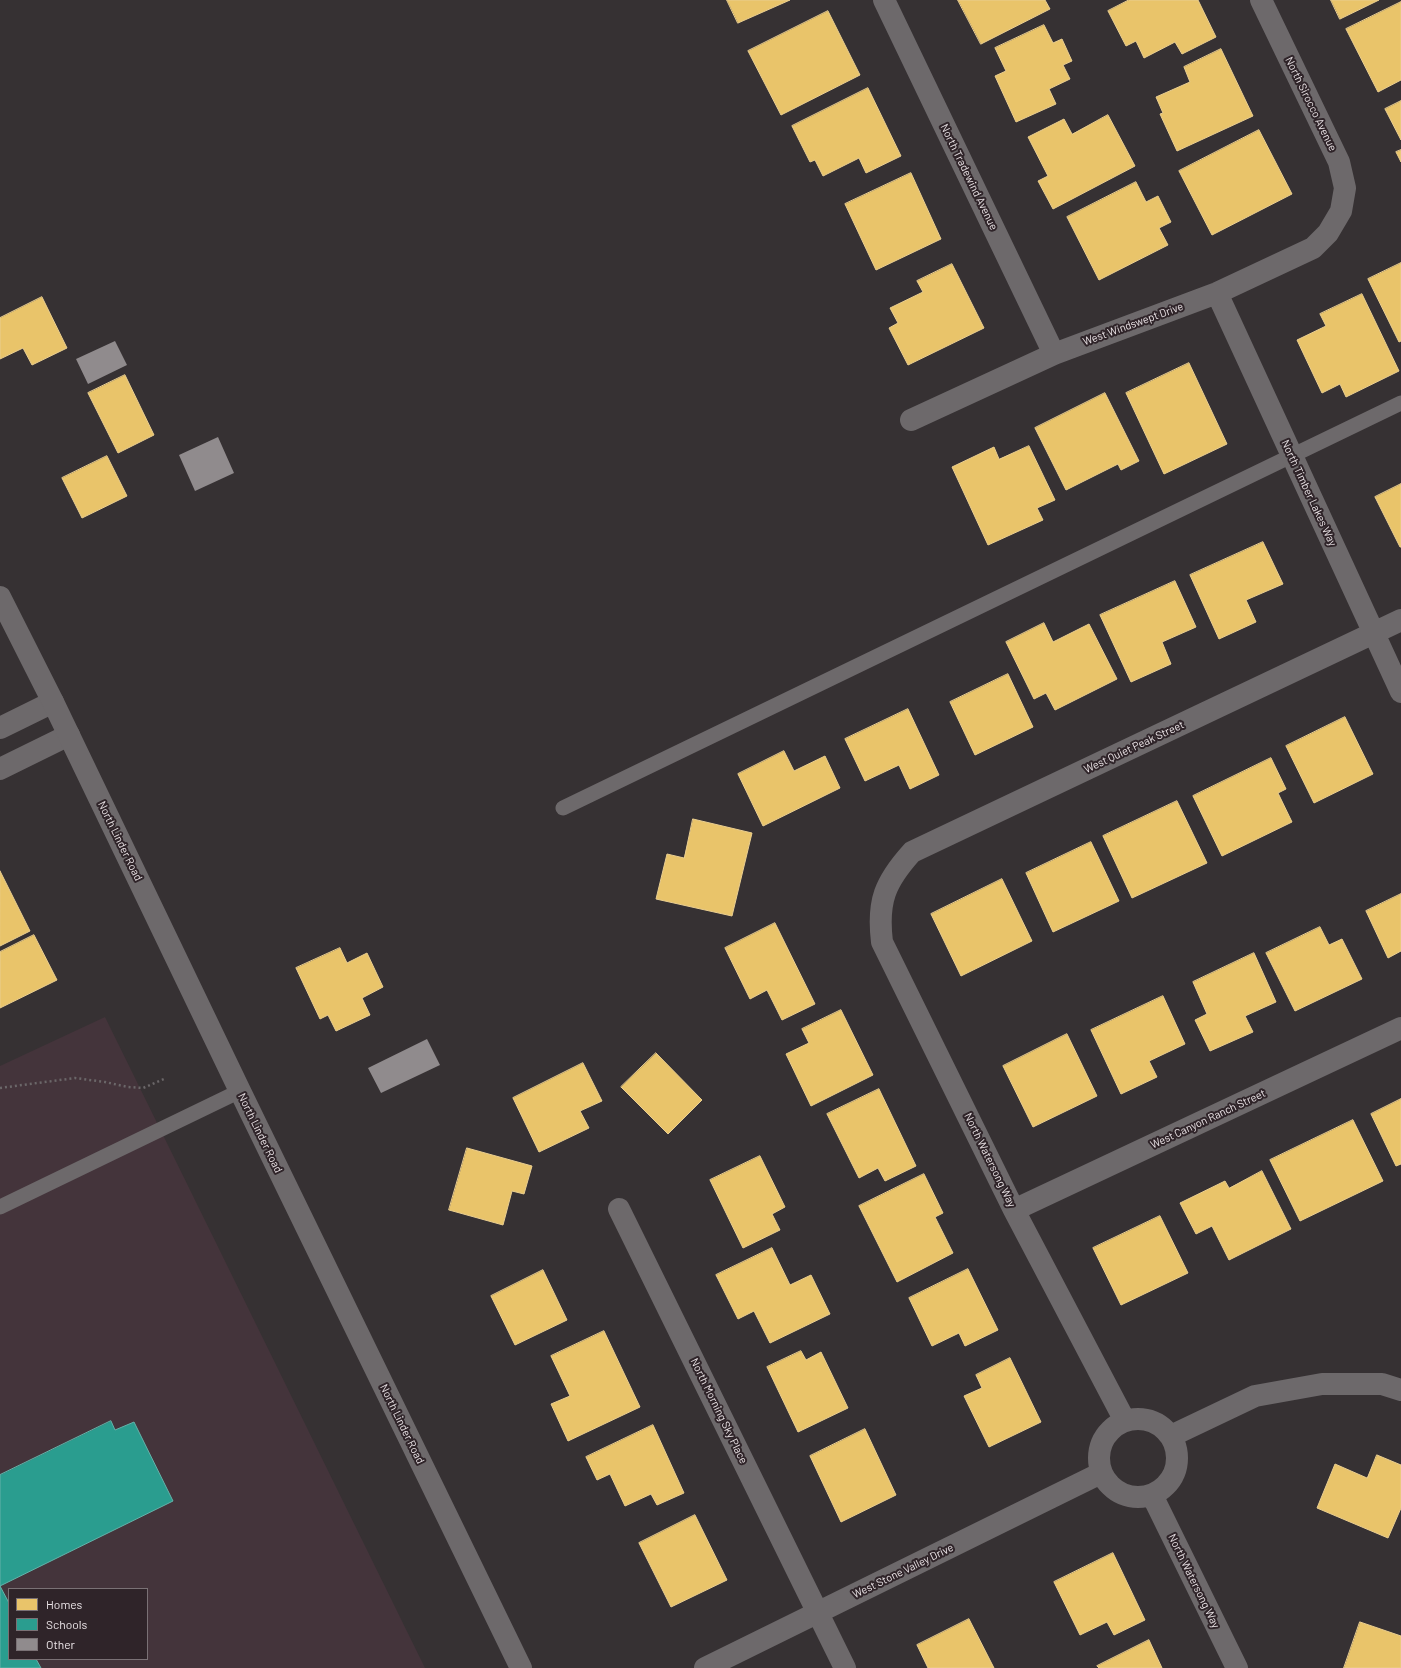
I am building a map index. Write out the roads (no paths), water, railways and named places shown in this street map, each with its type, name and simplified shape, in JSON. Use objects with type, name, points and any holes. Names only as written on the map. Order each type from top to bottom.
[{"type":"street","name":"North Tradewind Avenue","points":[[884,0],[1054,354]]},
{"type":"street","name":"North Sirocco Avenue","points":[[1261,0],[1339,162],[1345,188],[1341,211]]},
{"type":"street","name":"West Windswept Drive","points":[[911,420],[1054,354],[1217,293],[1313,248],[1328,233],[1341,211]]},
{"type":"street","name":"North Timber Lakes Way","points":[[1217,293],[1401,692]]},
{"type":"street","name":"North Linder Road","points":[[0,597],[53,702],[240,1091],[521,1668]]},
{"type":"street","name":"West Quiet Peak Street","points":[[884,893],[895,871],[912,852],[1401,620]]},
{"type":"street","points":[[0,728],[53,702]]},
{"type":"street","points":[[0,769],[68,735]]},
{"type":"street","name":"North Watersong Way","points":[[884,893],[879,920],[882,942],[1014,1210],[1125,1421]]},
{"type":"street","name":"West Canyon Ranch Street","points":[[1014,1210],[1401,1028]]},
{"type":"street","name":"North Morning Sky Place","points":[[620,1209],[845,1668]]},
{"type":"street","points":[[1171,1436],[1255,1396],[1322,1384],[1382,1384],[1401,1390]]},
{"type":"street","points":[[1138,1419],[1150,1421],[1162,1427],[1171,1436],[1176,1449],[1177,1463],[1173,1476],[1164,1487],[1152,1495],[1140,1497],[1128,1496],[1117,1491],[1108,1484],[1101,1473],[1099,1463],[1102,1442],[1108,1433],[1125,1421],[1138,1419]]},
{"type":"street","name":"West Stone Valley Drive","points":[[705,1668],[1101,1473]]},
{"type":"street","name":"North Watersong Way","points":[[1152,1495],[1237,1668]]},
{"type":"lane","points":[[563,808],[1401,403]]},
{"type":"lane","points":[[0,1207],[240,1091]]}]
